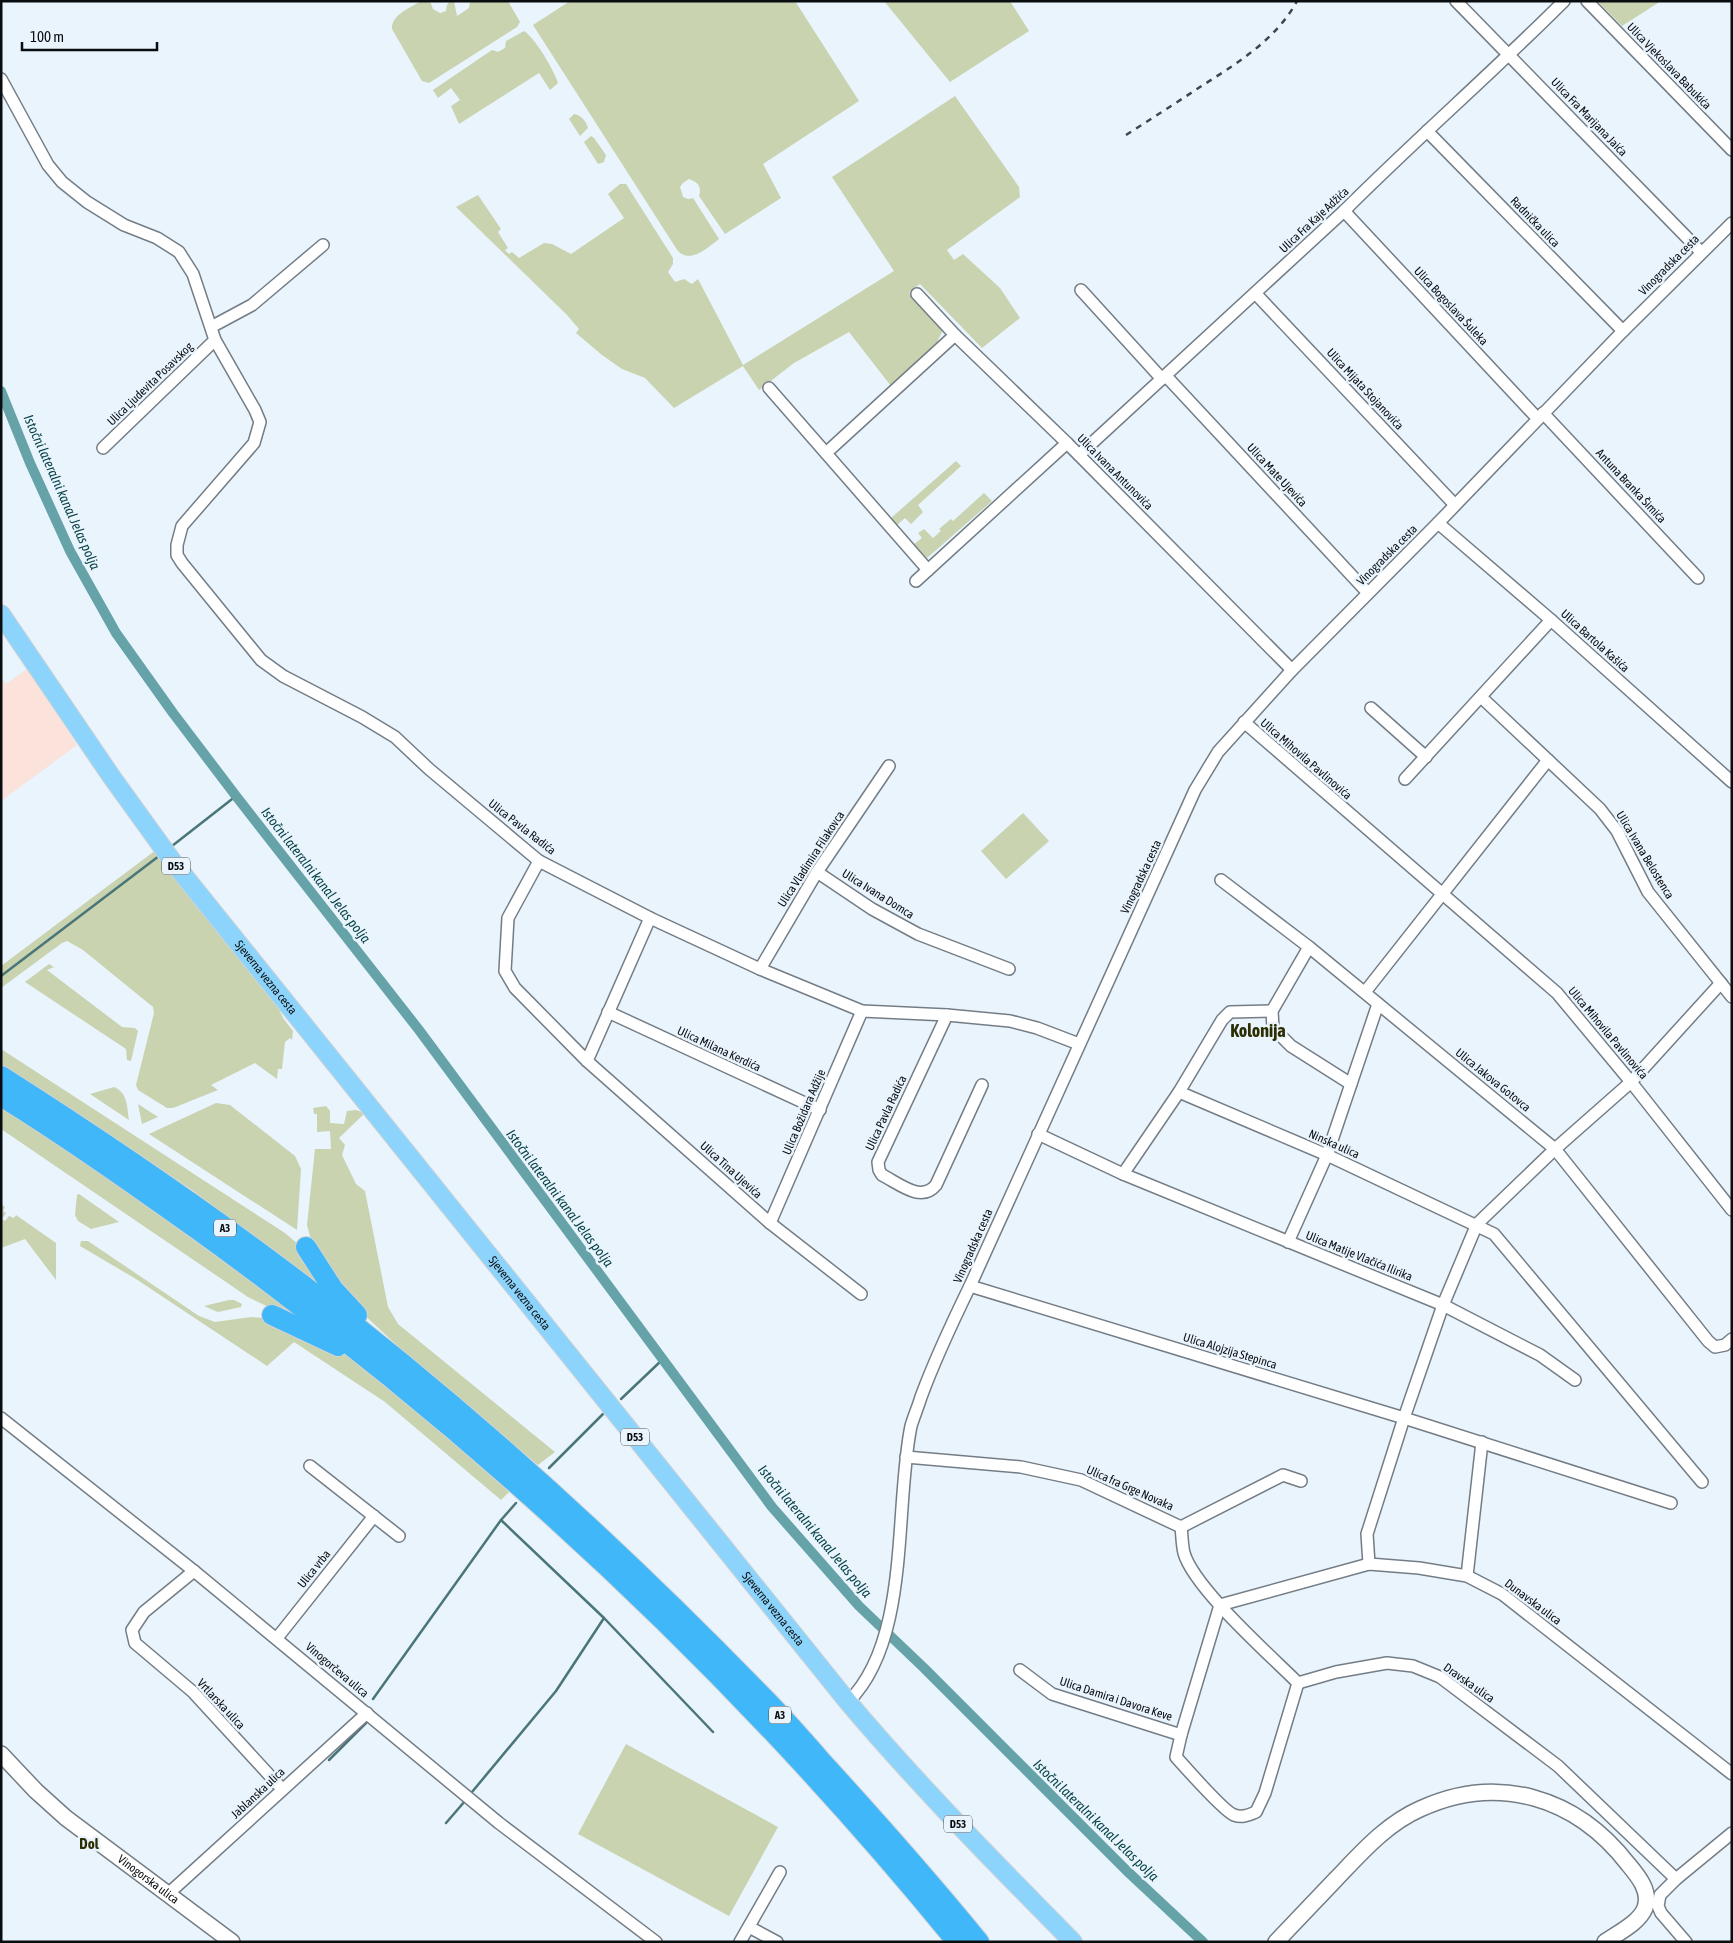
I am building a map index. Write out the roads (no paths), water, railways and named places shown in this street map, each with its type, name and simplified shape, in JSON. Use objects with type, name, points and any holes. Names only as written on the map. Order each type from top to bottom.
[{"type":"highway","name":"A3","points":[[1,1076],[79,1127],[243,1240],[438,1394],[565,1504],[659,1592],[757,1690],[915,1865],[980,1942]]},
{"type":"highway","name":"A3","points":[[1,1096],[142,1190],[323,1323],[406,1389],[556,1519],[653,1610],[755,1714],[911,1885],[957,1942]]},
{"type":"highway","points":[[306,1246],[320,1271],[339,1296],[378,1334],[426,1374],[432,1381],[438,1394]]},
{"type":"highway","points":[[272,1316],[339,1346],[385,1381],[406,1389]]},
{"type":"main road","name":"Sjeverna vezna cesta","points":[[1,614],[111,776],[173,862],[848,1702],[885,1746],[978,1846],[1074,1942]]},
{"type":"main road","name":"Vinogorska ulica","points":[[1,1754],[36,1791],[66,1818],[232,1942]]},
{"type":"main road","points":[[1276,1942],[1361,1853],[1400,1820],[1418,1809],[1436,1802],[1457,1795],[1481,1792],[1513,1794],[1540,1799],[1558,1807],[1576,1816],[1590,1827],[1625,1860],[1638,1876],[1646,1891],[1645,1908],[1634,1922],[1605,1942]]},
{"type":"street","name":"Ulica Fra Marijana Jaića","points":[[1456,1],[1701,252]]},
{"type":"street","name":"Ulica Fra Kaje Adžića","points":[[1079,455],[1510,56],[1564,1]]},
{"type":"street","name":"Ulica Vjekoslava Babukića","points":[[1587,1],[1732,150]]},
{"type":"street","points":[[1,79],[48,165],[62,182],[87,202],[124,225],[158,238],[179,252],[193,274],[215,340]]},
{"type":"street","name":"Radnička ulica","points":[[1427,131],[1623,331]]},
{"type":"street","name":"Ulica Bogoslava Šuleka","points":[[1344,211],[1540,416]]},
{"type":"street","name":"Vinogradska cesta","points":[[848,1702],[864,1685],[871,1672],[890,1615],[897,1569],[906,1457],[912,1424],[926,1383],[938,1352],[970,1286],[1195,790],[1218,752],[1292,670],[1438,523],[1623,331],[1732,223]]},
{"type":"street","points":[[211,328],[252,305],[322,245]]},
{"type":"street","name":"Ulica Mate Ujevića","points":[[1081,290],[1368,593]]},
{"type":"street","name":"Ulica Mijata Stojanovića","points":[[1255,293],[1455,505]]},
{"type":"street","name":"Ulica Ivana Antunovića","points":[[917,294],[955,335],[1067,443],[1292,670]]},
{"type":"street","points":[[826,453],[955,335]]},
{"type":"street","name":"Ulica Ljudevita Posavskog","points":[[103,448],[215,340]]},
{"type":"street","name":"Ulica Pavla Radića","points":[[215,340],[260,422],[254,442],[182,526],[178,538],[177,555],[261,660],[283,676],[362,717],[395,737],[430,770],[539,861],[650,918],[760,968],[862,1011],[947,1015],[1010,1021],[1037,1028],[1079,1044]]},
{"type":"street","points":[[769,388],[928,570]]},
{"type":"street","name":"Antuna Branka Šimića","points":[[1540,416],[1698,578]]},
{"type":"street","points":[[916,581],[1067,443]]},
{"type":"street","name":"Ulica Bartola Kašića","points":[[1438,523],[1551,620],[1732,782]]},
{"type":"street","points":[[1406,779],[1551,620]]},
{"type":"street","name":"Ulica Ivana Belostenca","points":[[1481,697],[1600,809],[1617,831],[1648,892],[1732,997]]},
{"type":"street","points":[[1372,708],[1426,756]]},
{"type":"street","name":"Ulica Mihovila Pavlinovića","points":[[1244,722],[1441,895],[1557,993],[1631,1082],[1732,1210]]},
{"type":"street","points":[[1365,992],[1548,760]]},
{"type":"street","name":"Ulica Vladimira Filakovca","points":[[760,968],[818,872],[889,766]]},
{"type":"street","name":"Ulica Tina Ujevića","points":[[539,861],[508,918],[505,971],[515,988],[587,1061],[770,1224],[861,1294]]},
{"type":"street","name":"Ulica Ivana Domca","points":[[818,872],[872,909],[918,934],[1010,969]]},
{"type":"street","name":"Ulica Jakova Gotovca","points":[[1221,880],[1365,992],[1555,1149],[1708,1341],[1715,1347],[1725,1345],[1732,1339]]},
{"type":"street","points":[[587,1061],[650,918]]},
{"type":"street","points":[[1309,947],[1272,1011],[1273,1028],[1291,1046],[1351,1084]]},
{"type":"street","points":[[1369,1564],[1367,1534],[1443,1305],[1477,1224],[1555,1149],[1631,1082],[1721,983]]},
{"type":"street","points":[[1288,1242],[1327,1155],[1378,1004]]},
{"type":"street","name":"Ulica Božidara Adžije","points":[[770,1224],[862,1011]]},
{"type":"street","points":[[1123,1174],[1179,1092],[1222,1020],[1230,1012],[1272,1011]]},
{"type":"street","name":"Ulica Milana Kerdića","points":[[608,1012],[820,1110]]},
{"type":"street","name":"Ulica Pavla Radića","points":[[947,1015],[878,1162],[879,1170],[882,1174],[918,1193],[925,1194],[931,1191],[936,1185],[982,1085]]},
{"type":"street","name":"Ninska ulica","points":[[1179,1092],[1327,1155],[1477,1224],[1494,1234],[1702,1482]]},
{"type":"street","name":"Ulica Matije Vlačića Ilirika","points":[[1038,1134],[1123,1174],[1443,1305],[1540,1355],[1575,1380]]},
{"type":"street","name":"Ulica Alojzija Stepinca","points":[[970,1286],[1482,1442],[1671,1502]]},
{"type":"street","name":"Vinogorčeva ulica","points":[[1,1418],[277,1638],[499,1823],[656,1942]]},
{"type":"street","points":[[1467,1576],[1482,1442]]},
{"type":"street","name":"Ulica fra Grge Novaka","points":[[906,1457],[1021,1467],[1081,1480],[1181,1527],[1284,1475],[1301,1480]]},
{"type":"street","points":[[310,1466],[399,1536]]},
{"type":"street","name":"Ulica vrba","points":[[277,1638],[374,1516]]},
{"type":"street","points":[[1181,1527],[1184,1554],[1196,1577],[1220,1606],[1298,1683]]},
{"type":"street","name":"Dunavska ulica","points":[[1220,1606],[1369,1564],[1419,1568],[1467,1576],[1502,1594],[1732,1774]]},
{"type":"street","name":"Vrtlarska ulica","points":[[194,1571],[144,1612],[132,1630],[135,1643],[193,1692],[282,1789]]},
{"type":"street","name":"Ulica Damira i Davora Keve","points":[[1220,1606],[1181,1734],[1176,1757],[1232,1814],[1244,1817],[1256,1812],[1265,1792],[1298,1683]]},
{"type":"street","name":"Dravska ulica","points":[[1298,1683],[1336,1672],[1387,1662],[1413,1666],[1440,1677],[1558,1766],[1676,1879]]},
{"type":"street","name":"Ulica Damira i Davora Keve","points":[[1020,1670],[1052,1694],[1181,1734]]},
{"type":"street","name":"Jablanska ulica","points":[[168,1894],[367,1713]]},
{"type":"street","points":[[1686,1942],[1661,1913],[1658,1900],[1664,1890],[1676,1879],[1731,1834]]},
{"type":"street","points":[[740,1942],[780,1872]]},
{"type":"street","points":[[749,1927],[777,1942]]},
{"type":"waterway","name":"Istočni lateralni kanal Jelas polja","points":[[1,391],[30,463],[70,551],[116,633],[173,713],[236,796],[419,1030],[772,1507],[859,1606],[924,1668],[1127,1871],[1203,1942]]},
{"type":"waterway","points":[[172,846],[236,796]]},
{"type":"waterway","points":[[1,976],[159,856]]},
{"type":"waterway","points":[[621,1399],[662,1360]]},
{"type":"waterway","points":[[549,1468],[603,1414]]},
{"type":"waterway","points":[[373,1699],[501,1520],[516,1503]]},
{"type":"waterway","points":[[501,1520],[604,1618],[713,1732]]},
{"type":"waterway","points":[[472,1792],[556,1691],[604,1618]]},
{"type":"waterway","points":[[329,1760],[366,1723]]},
{"type":"waterway","points":[[446,1823],[465,1801]]},
{"type":"railway","points":[[1126,135],[1254,50],[1278,28],[1297,1]]},
{"type":"district","name":"Kolonija","points":[[1258,1031]]},
{"type":"district","name":"Dol","points":[[89,1844]]}]
